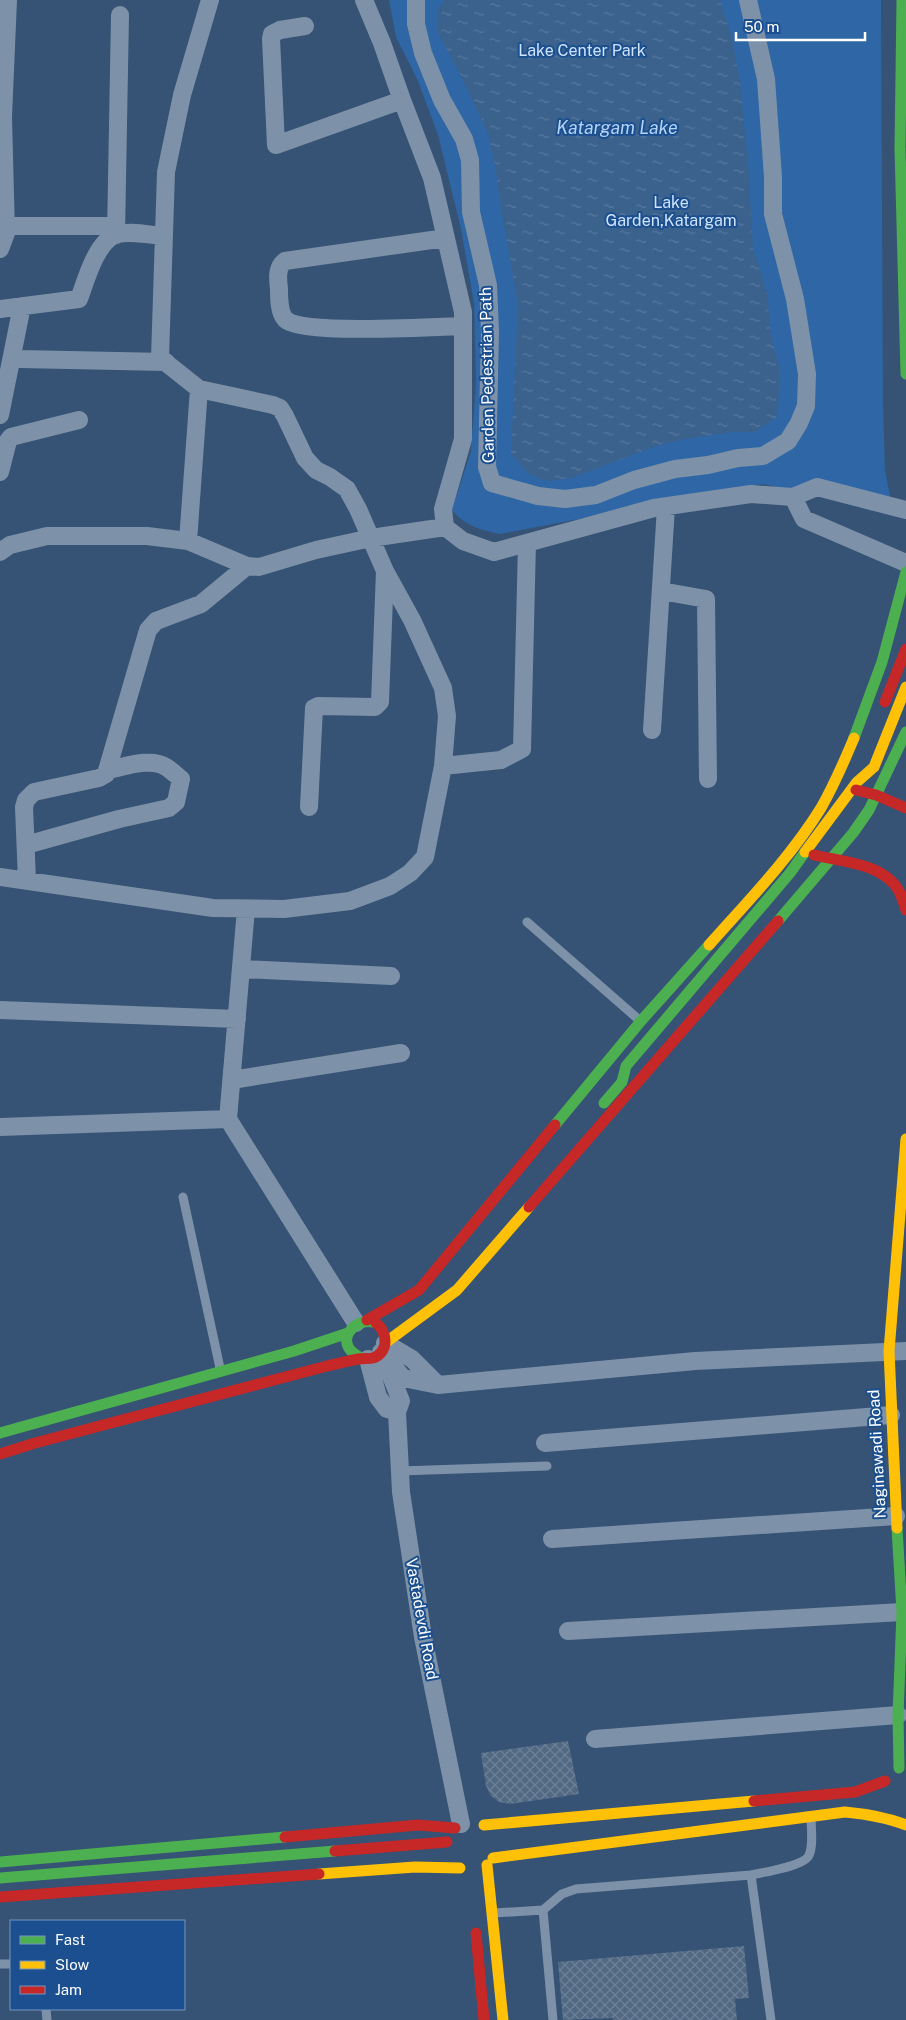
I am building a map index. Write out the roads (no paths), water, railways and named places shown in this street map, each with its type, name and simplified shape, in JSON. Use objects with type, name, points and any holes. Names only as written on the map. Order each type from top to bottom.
[{"type":"main road","points":[[902,0],[900,149],[906,374]]},
{"type":"main road","points":[[419,1290],[641,1021],[792,849],[818,813],[834,783],[858,728],[885,655],[898,611],[906,572]]},
{"type":"main road","points":[[882,712],[906,648]]},
{"type":"main road","points":[[428,1311],[448,1284],[622,1082],[626,1066],[806,853],[855,786],[874,767],[906,687]]},
{"type":"main road","points":[[0,1454],[44,1440],[374,1353],[457,1290],[853,833],[876,795],[906,732]]},
{"type":"main road","points":[[855,786],[861,765]]},
{"type":"main road","points":[[834,783],[855,786],[906,808]]},
{"type":"main road","points":[[792,849],[872,870],[890,879],[899,889],[906,910]]},
{"type":"main road","points":[[0,1433],[294,1351],[357,1325],[419,1290],[432,1285],[610,1072],[626,1066]]},
{"type":"main road","name":"Naginawadi Road","points":[[902,1767],[898,1715],[902,1612],[891,1415],[898,1351],[906,1139]]},
{"type":"main road","points":[[357,1325],[348,1345],[351,1351],[374,1353]]},
{"type":"main road","points":[[357,1325],[379,1325],[386,1337],[374,1353]]},
{"type":"main road","points":[[894,1820],[883,1802],[885,1781],[891,1773],[902,1767]]},
{"type":"main road","points":[[0,1862],[418,1825],[469,1824],[855,1792],[885,1781]]},
{"type":"main road","points":[[0,1897],[415,1867],[468,1870],[490,1862],[845,1812],[866,1814],[894,1820],[906,1825]]},
{"type":"main road","points":[[469,1824],[495,1840],[490,1862],[491,1913],[502,2020]]},
{"type":"main road","points":[[468,1870],[449,1857],[447,1842],[450,1834],[469,1824]]},
{"type":"main road","points":[[0,1878],[447,1842]]},
{"type":"main road","points":[[474,1917],[484,2020]]},
{"type":"street","points":[[0,249],[6,233],[2,117],[8,0]]},
{"type":"street","points":[[0,877],[213,908],[284,909],[350,900],[390,886],[410,873],[425,857],[443,766],[446,716],[443,688],[412,620],[385,571],[347,489],[316,470],[305,458],[280,408],[199,389],[160,358],[166,172],[182,95],[210,0]]},
{"type":"street","points":[[364,0],[432,178],[463,312],[463,439],[443,509],[446,527],[463,541],[494,552],[666,507],[751,494],[793,497],[817,487],[906,510]]},
{"type":"street","name":"Garden Pedestrian Path","points":[[416,0],[416,24],[423,53],[442,100],[464,139],[470,160],[471,212],[488,286],[490,331],[487,467],[492,483],[538,496],[565,499],[596,495],[634,480],[675,469],[708,465],[738,458],[763,456],[788,442],[806,406],[807,374],[796,307],[773,214],[773,177],[766,79],[748,0]]},
{"type":"street","points":[[0,309],[79,299],[95,258],[103,244],[116,231],[120,15]]},
{"type":"street","points":[[305,26],[280,30],[272,34],[276,145],[402,100]]},
{"type":"street","points":[[6,226],[116,231],[163,236]]},
{"type":"street","points":[[446,238],[285,261],[279,268],[279,300],[282,315],[286,320],[297,325],[333,329],[463,326]]},
{"type":"street","points":[[0,415],[22,306]]},
{"type":"street","points":[[20,359],[166,362]]},
{"type":"street","points":[[188,541],[199,389]]},
{"type":"street","points":[[0,468],[11,437],[79,420]]},
{"type":"street","points":[[793,497],[804,519],[906,563]]},
{"type":"street","points":[[652,730],[666,507]]},
{"type":"street","points":[[0,552],[10,545],[47,536],[147,536],[188,541],[247,566],[258,567],[316,550],[371,538],[446,527]]},
{"type":"street","points":[[443,766],[501,760],[522,748],[527,543]]},
{"type":"street","points":[[27,881],[24,807],[29,796],[34,792],[99,778],[106,774],[148,630],[156,621],[201,604],[247,566]]},
{"type":"street","points":[[308,807],[314,708],[318,706],[375,707],[380,702],[385,571]]},
{"type":"street","points":[[661,591],[706,599],[708,779]]},
{"type":"street","points":[[26,845],[119,819],[169,808],[176,802],[181,779],[166,766],[158,763],[147,763],[108,770]]},
{"type":"street","points":[[246,909],[228,1119],[357,1325]]},
{"type":"street","points":[[241,969],[391,976]]},
{"type":"street","points":[[0,1010],[237,1020]]},
{"type":"street","points":[[232,1080],[401,1053]]},
{"type":"street","points":[[0,1127],[228,1119]]},
{"type":"street","points":[[374,1353],[412,1359],[438,1385],[695,1361],[898,1351]]},
{"type":"street","name":"Vastadevdi Road","points":[[374,1353],[400,1396],[401,1401],[396,1412],[401,1492],[423,1637],[469,1824]]},
{"type":"street","points":[[545,1443],[891,1415]]},
{"type":"street","points":[[552,1539],[896,1516]]},
{"type":"street","points":[[568,1631],[902,1612]]},
{"type":"street","points":[[595,1739],[898,1715]]},
{"type":"lane","points":[[527,922],[641,1021]]},
{"type":"lane","points":[[183,1197],[220,1371]]},
{"type":"lane","points":[[400,1471],[547,1466]]},
{"type":"lane","points":[[491,1913],[543,1910],[562,1894],[576,1888],[751,1875],[800,1863],[808,1857],[812,1816]]},
{"type":"lane","points":[[751,1875],[771,2020]]},
{"type":"lane","points":[[543,1910],[553,2020]]},
{"type":"water","name":"Katargam Lake","points":[[444,0],[720,0],[733,42],[740,83],[748,163],[753,248],[767,293],[771,336],[779,367],[779,395],[776,418],[755,432],[733,432],[684,439],[653,447],[572,478],[548,481],[538,478],[528,473],[511,453],[518,304],[495,165],[488,134],[460,74],[438,33],[437,12]]},
{"type":"park label","name":"Lake Center Park","points":[[582,50]]},
{"type":"park label","name":"Lake Garden,Katargam","points":[[671,211]]}]
